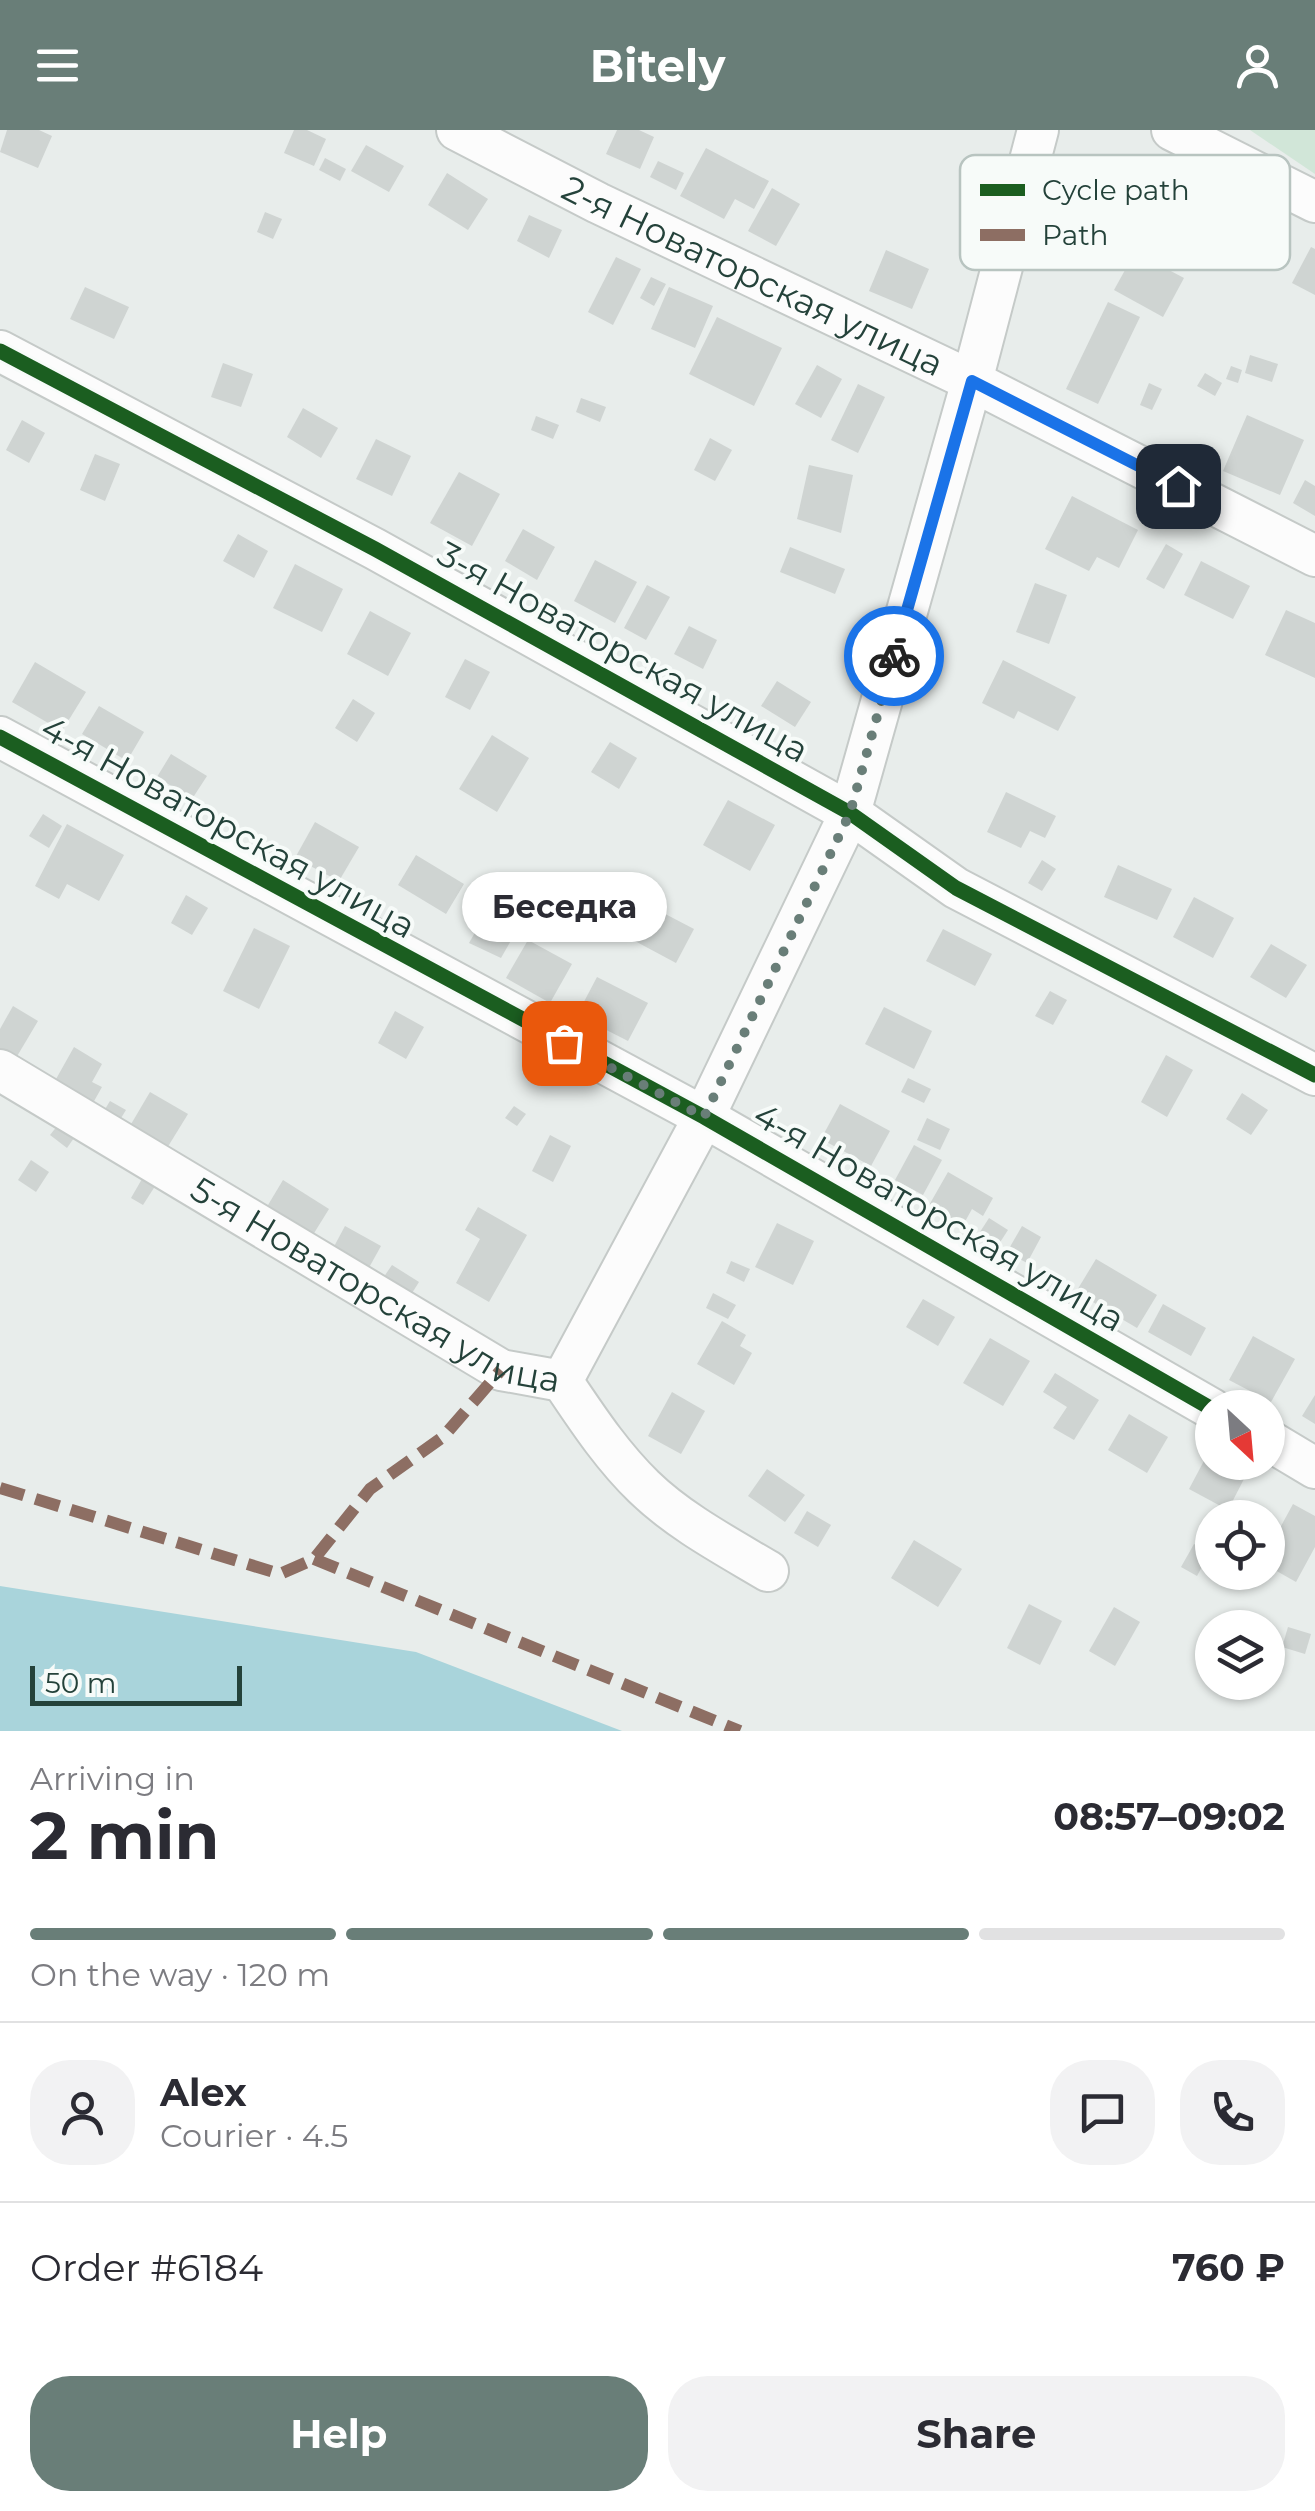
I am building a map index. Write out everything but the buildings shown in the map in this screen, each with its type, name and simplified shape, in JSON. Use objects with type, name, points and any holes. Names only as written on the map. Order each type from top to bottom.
[{"type":"street","name":"2-я Новаторская улица","points":[[457,130],[598,203],[972,381],[1315,556]]},
{"type":"street","points":[[1031,155],[1038,130]]},
{"type":"street","points":[[1172,130],[1222,155]]},
{"type":"street","points":[[1290,189],[1315,202]]},
{"type":"street","points":[[562,1381],[704,1117],[850,813],[1001,270]]},
{"type":"street","name":"3-я Новаторская улица","points":[[0,351],[375,549],[850,813],[956,888],[1315,1074]]},
{"type":"street","name":"4-я Новаторская улица","points":[[0,738],[704,1117],[1195,1399]]},
{"type":"street","name":"5-я Новаторская улица","points":[[0,1070],[501,1370],[562,1381],[602,1440],[646,1488],[704,1533],[768,1571]]},
{"type":"street","points":[[1285,1450],[1315,1468]]},
{"type":"green space","points":[[1250,130],[1315,130],[1315,174]]},
{"type":"water","points":[[0,1586],[416,1652],[622,1731],[0,1731]]},
{"type":"marked path","points":[[0,1488],[280,1574],[314,1559],[370,1489],[443,1437],[501,1370]]},
{"type":"marked path","points":[[314,1559],[740,1731]]},
{"type":"cycle path","points":[[0,351],[375,549],[850,813],[956,888],[1315,1075]]},
{"type":"cycle path","points":[[0,737],[704,1117],[1195,1399]]},
{"type":"way so far","points":[[564,1043],[704,1117],[850,813],[894,656]]},
{"type":"place","name":"Беседка","points":[[564,1043]]},
{"type":"route","points":[[894,656],[972,381],[1178,486]]}]
